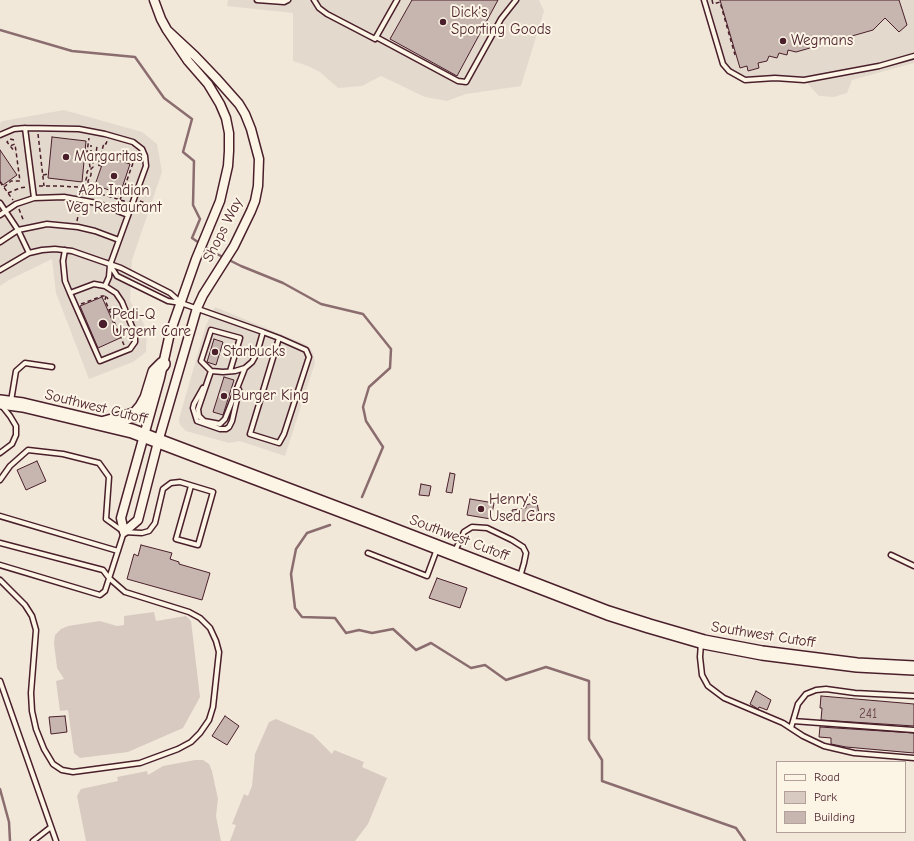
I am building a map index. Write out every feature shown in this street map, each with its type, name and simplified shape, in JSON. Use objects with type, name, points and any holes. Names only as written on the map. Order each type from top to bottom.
[{"type":"main road","points":[[100,424],[119,420],[136,414],[147,398],[155,372],[163,364]]},
{"type":"main road","name":"Southwest Cutoff","points":[[4,403],[132,431],[144,435],[158,442],[438,547],[608,613],[649,626],[701,641],[762,653],[857,665],[914,668]]},
{"type":"street","name":"Shops Way","points":[[154,0],[167,30],[188,61],[208,84],[220,104],[226,118],[229,133],[228,166],[220,201],[196,259],[187,289],[170,333],[121,518],[124,532],[138,520],[158,442],[197,308],[203,295],[234,246],[255,201],[258,186],[259,159],[251,128],[242,109],[231,94],[196,56],[167,30]]},
{"type":"lane","points":[[256,0],[284,2],[288,0]]},
{"type":"lane","points":[[314,0],[319,8],[327,14],[375,39],[376,37],[458,81],[466,82],[501,19],[516,0]]},
{"type":"lane","points":[[376,37],[397,0]]},
{"type":"lane","points":[[704,0],[723,64],[737,77],[745,80],[775,78],[804,80],[879,66],[914,56]]},
{"type":"lane","points":[[0,135],[25,128],[79,129],[105,134],[132,142],[142,149],[145,156],[146,166],[110,265],[109,277],[105,286]]},
{"type":"lane","points":[[25,128],[34,198]]},
{"type":"lane","points":[[0,215],[16,204],[34,198],[64,197],[97,203],[128,215]]},
{"type":"lane","points":[[0,203],[18,230],[29,252]]},
{"type":"lane","points":[[0,242],[18,230],[47,224],[76,227],[95,231],[119,240]]},
{"type":"lane","points":[[0,270],[29,252],[42,250],[65,250],[82,254],[121,268],[170,293],[181,303]]},
{"type":"lane","points":[[65,250],[63,261],[65,282],[100,362],[130,349],[135,342],[135,334],[122,302],[116,293],[105,286],[94,284],[70,293]]},
{"type":"lane","points":[[110,265],[116,276],[168,302],[181,303],[197,308],[279,338],[306,350],[309,357],[284,434],[279,443],[250,434],[279,338]]},
{"type":"lane","points":[[230,371],[240,338],[211,330],[201,361],[210,371],[230,371],[245,368],[252,362],[257,353],[263,332]]},
{"type":"lane","points":[[0,453],[12,444],[16,435],[16,426],[4,403],[16,371],[25,363],[52,367]]},
{"type":"lane","points":[[210,371],[198,409],[200,416],[204,421],[220,424],[225,419],[245,368]]},
{"type":"lane","points":[[207,382],[194,404],[193,408],[197,421],[220,429],[226,429],[232,421],[242,377]]},
{"type":"lane","points":[[0,480],[10,466],[28,450],[63,454],[99,463],[109,477],[106,519],[124,532],[142,533],[149,531],[155,522],[163,489],[171,483],[180,482],[213,492],[198,545],[176,539],[191,486]]},
{"type":"lane","points":[[0,516],[118,551]]},
{"type":"lane","points":[[454,554],[464,532],[472,527],[486,528],[512,540],[523,547],[526,553],[519,579]]},
{"type":"lane","points":[[0,565],[100,595],[105,591],[124,532]]},
{"type":"lane","points":[[0,543],[103,570],[109,578],[125,592],[189,612],[200,618],[210,628],[219,652],[213,707],[209,720],[200,733],[191,742],[178,749],[140,762],[73,772],[62,770],[53,764],[44,749],[36,728],[32,711],[31,693],[36,630],[32,616],[25,605],[0,580]]},
{"type":"lane","points":[[368,553],[427,576],[438,547]]},
{"type":"lane","points":[[891,555],[914,566]]},
{"type":"lane","points":[[701,641],[700,658],[702,675],[708,686],[724,698],[783,723],[824,746],[846,751],[914,758]]},
{"type":"lane","points":[[0,681],[56,841]]},
{"type":"lane","points":[[791,728],[798,704],[806,694],[816,690],[826,689],[855,693],[914,696]]},
{"type":"lane","points":[[793,721],[914,730]]},
{"type":"lane","points":[[33,841],[51,827]]},
{"type":"path","points":[[712,0],[713,4],[720,2],[735,55]]},
{"type":"path","points":[[38,134],[44,186]]},
{"type":"path","points":[[85,151],[87,152],[89,138]]},
{"type":"path","points":[[14,140],[10,139],[7,142],[16,153]]},
{"type":"path","points":[[102,166],[98,165],[104,143],[106,144],[107,141]]},
{"type":"path","points":[[4,187],[11,181],[20,181],[15,144],[10,146]]},
{"type":"path","points":[[89,190],[88,184],[93,167],[89,159],[91,156],[91,145]]},
{"type":"path","points":[[82,196],[87,178],[87,172],[93,157],[96,154],[97,146]]},
{"type":"path","points":[[120,200],[133,163]]},
{"type":"path","points":[[43,174],[48,174]]},
{"type":"path","points":[[0,182],[13,201]]},
{"type":"path","points":[[38,186],[68,186],[89,190],[127,202]]},
{"type":"path","points":[[8,193],[27,187]]},
{"type":"path","points":[[76,227],[80,206]]},
{"type":"path","points":[[19,209],[25,224]]},
{"type":"path","points":[[76,307],[90,300],[106,296]]},
{"type":"path","points":[[106,296],[105,300],[124,345],[118,348]]},
{"type":"path","points":[[109,310],[117,307]]},
{"type":"path","points":[[111,315],[119,312]]},
{"type":"shaded area","points":[[228,0],[539,0],[544,11],[521,86],[466,94],[447,101],[425,97],[381,76],[362,86],[338,88],[320,72],[293,61],[293,13],[227,6]]},
{"type":"shaded area","points":[[704,0],[914,0],[914,63],[852,80],[847,93],[834,97],[819,96],[804,80],[745,80],[723,64]]},
{"type":"shaded area","points":[[64,110],[142,132],[157,144],[162,172],[132,260],[130,301],[147,329],[146,352],[133,362],[89,379],[56,293],[52,259],[0,286],[0,123],[3,121]]},
{"type":"shaded area","points":[[215,307],[305,344],[313,352],[315,363],[285,456],[240,441],[229,443],[186,431],[180,425],[179,419],[206,325]]},
{"type":"green space","points":[[154,612],[156,621],[186,616],[191,621],[200,697],[183,728],[128,752],[80,758],[74,753],[68,710],[60,711],[56,681],[64,679],[57,668],[54,643],[55,635],[61,629],[68,626],[100,621],[117,626],[124,625],[124,616]]},
{"type":"green space","points":[[276,719],[313,735],[332,754],[334,750],[364,762],[362,767],[387,778],[368,824],[355,841],[230,841],[236,825],[232,824],[244,794],[248,796],[252,786],[255,754],[269,722]]},
{"type":"green space","points":[[203,760],[209,764],[212,771],[218,799],[216,816],[221,841],[86,841],[77,796],[81,789],[118,781],[117,777],[147,771],[148,775],[163,766]]},
{"type":"building","name":"Dick's Sporting Goods","points":[[412,0],[498,0],[457,76],[390,39]]},
{"type":"building","name":"Wegmans","points":[[720,0],[899,0],[907,25],[899,32],[885,18],[873,30],[796,52],[788,50],[787,55],[779,53],[777,58],[769,56],[767,61],[758,63],[759,68],[748,71],[747,66],[740,68]]},
{"type":"building","points":[[52,137],[86,141],[82,182],[48,178]]},
{"type":"building","points":[[0,150],[17,175],[3,185],[0,181]]},
{"type":"building","points":[[105,156],[130,164],[120,194],[95,185]]},
{"type":"building","points":[[102,297],[120,338],[98,348],[80,306]]},
{"type":"building","name":"Starbucks","points":[[214,339],[223,342],[216,365],[207,362]]},
{"type":"building","name":"Burger King","points":[[224,377],[234,380],[223,415],[213,412]]},
{"type":"building","points":[[37,461],[46,481],[26,490],[17,470]]},
{"type":"building","points":[[450,473],[455,474],[452,493],[446,492]]},
{"type":"building","points":[[421,484],[431,486],[429,496],[419,495]]},
{"type":"building","name":"Henry's Used Cars","points":[[470,499],[494,503],[491,519],[467,515]]},
{"type":"building","points":[[537,502],[539,514],[527,516],[528,520],[514,522],[512,510],[526,508],[526,505]]},
{"type":"building","points":[[141,545],[172,553],[170,559],[179,562],[179,564],[210,573],[202,600],[127,579],[134,554],[138,556]]},
{"type":"building","points":[[437,578],[467,588],[460,608],[429,598]]},
{"type":"building","points":[[756,691],[771,700],[767,710],[759,707],[758,709],[750,704]]},
{"type":"building","points":[[821,696],[914,704],[914,726],[821,720]]},
{"type":"building","points":[[65,716],[67,732],[51,734],[49,717]]},
{"type":"building","points":[[225,716],[239,726],[227,745],[212,736]]},
{"type":"building","points":[[820,727],[914,733],[914,753],[846,747],[831,744],[831,738],[819,737]]},
{"type":"waterway","points":[[0,30],[72,51],[135,57],[164,98],[192,119],[183,152],[194,161],[193,205],[200,219],[192,238],[211,251],[241,266],[283,283],[321,304],[363,314],[391,349],[390,368],[369,387],[363,407],[366,421],[383,447],[362,497]]},
{"type":"waterway","points":[[330,525],[307,533],[296,549],[291,574],[295,608],[302,617],[335,618],[346,633],[359,630],[372,633],[393,629],[416,650],[431,643],[471,668],[485,665],[506,680],[546,667],[589,681],[589,739],[602,760],[602,781],[736,828],[745,841]]},
{"type":"waterway","points":[[0,789],[9,822],[10,841]]},
{"type":"place","name":"Dick's Sporting Goods","points":[[443,22]]},
{"type":"place","name":"Wegmans","points":[[783,41]]},
{"type":"place","name":"Margaritas","points":[[66,157]]},
{"type":"place","name":"A2b Indian Veg Restaurant","points":[[114,176]]},
{"type":"place","name":"Pedi-Q Urgent Care","points":[[103,324]]},
{"type":"place","name":"Starbucks","points":[[215,352]]},
{"type":"place","name":"Burger King","points":[[224,396]]},
{"type":"place","name":"Henry's Used Cars","points":[[481,509]]}]
